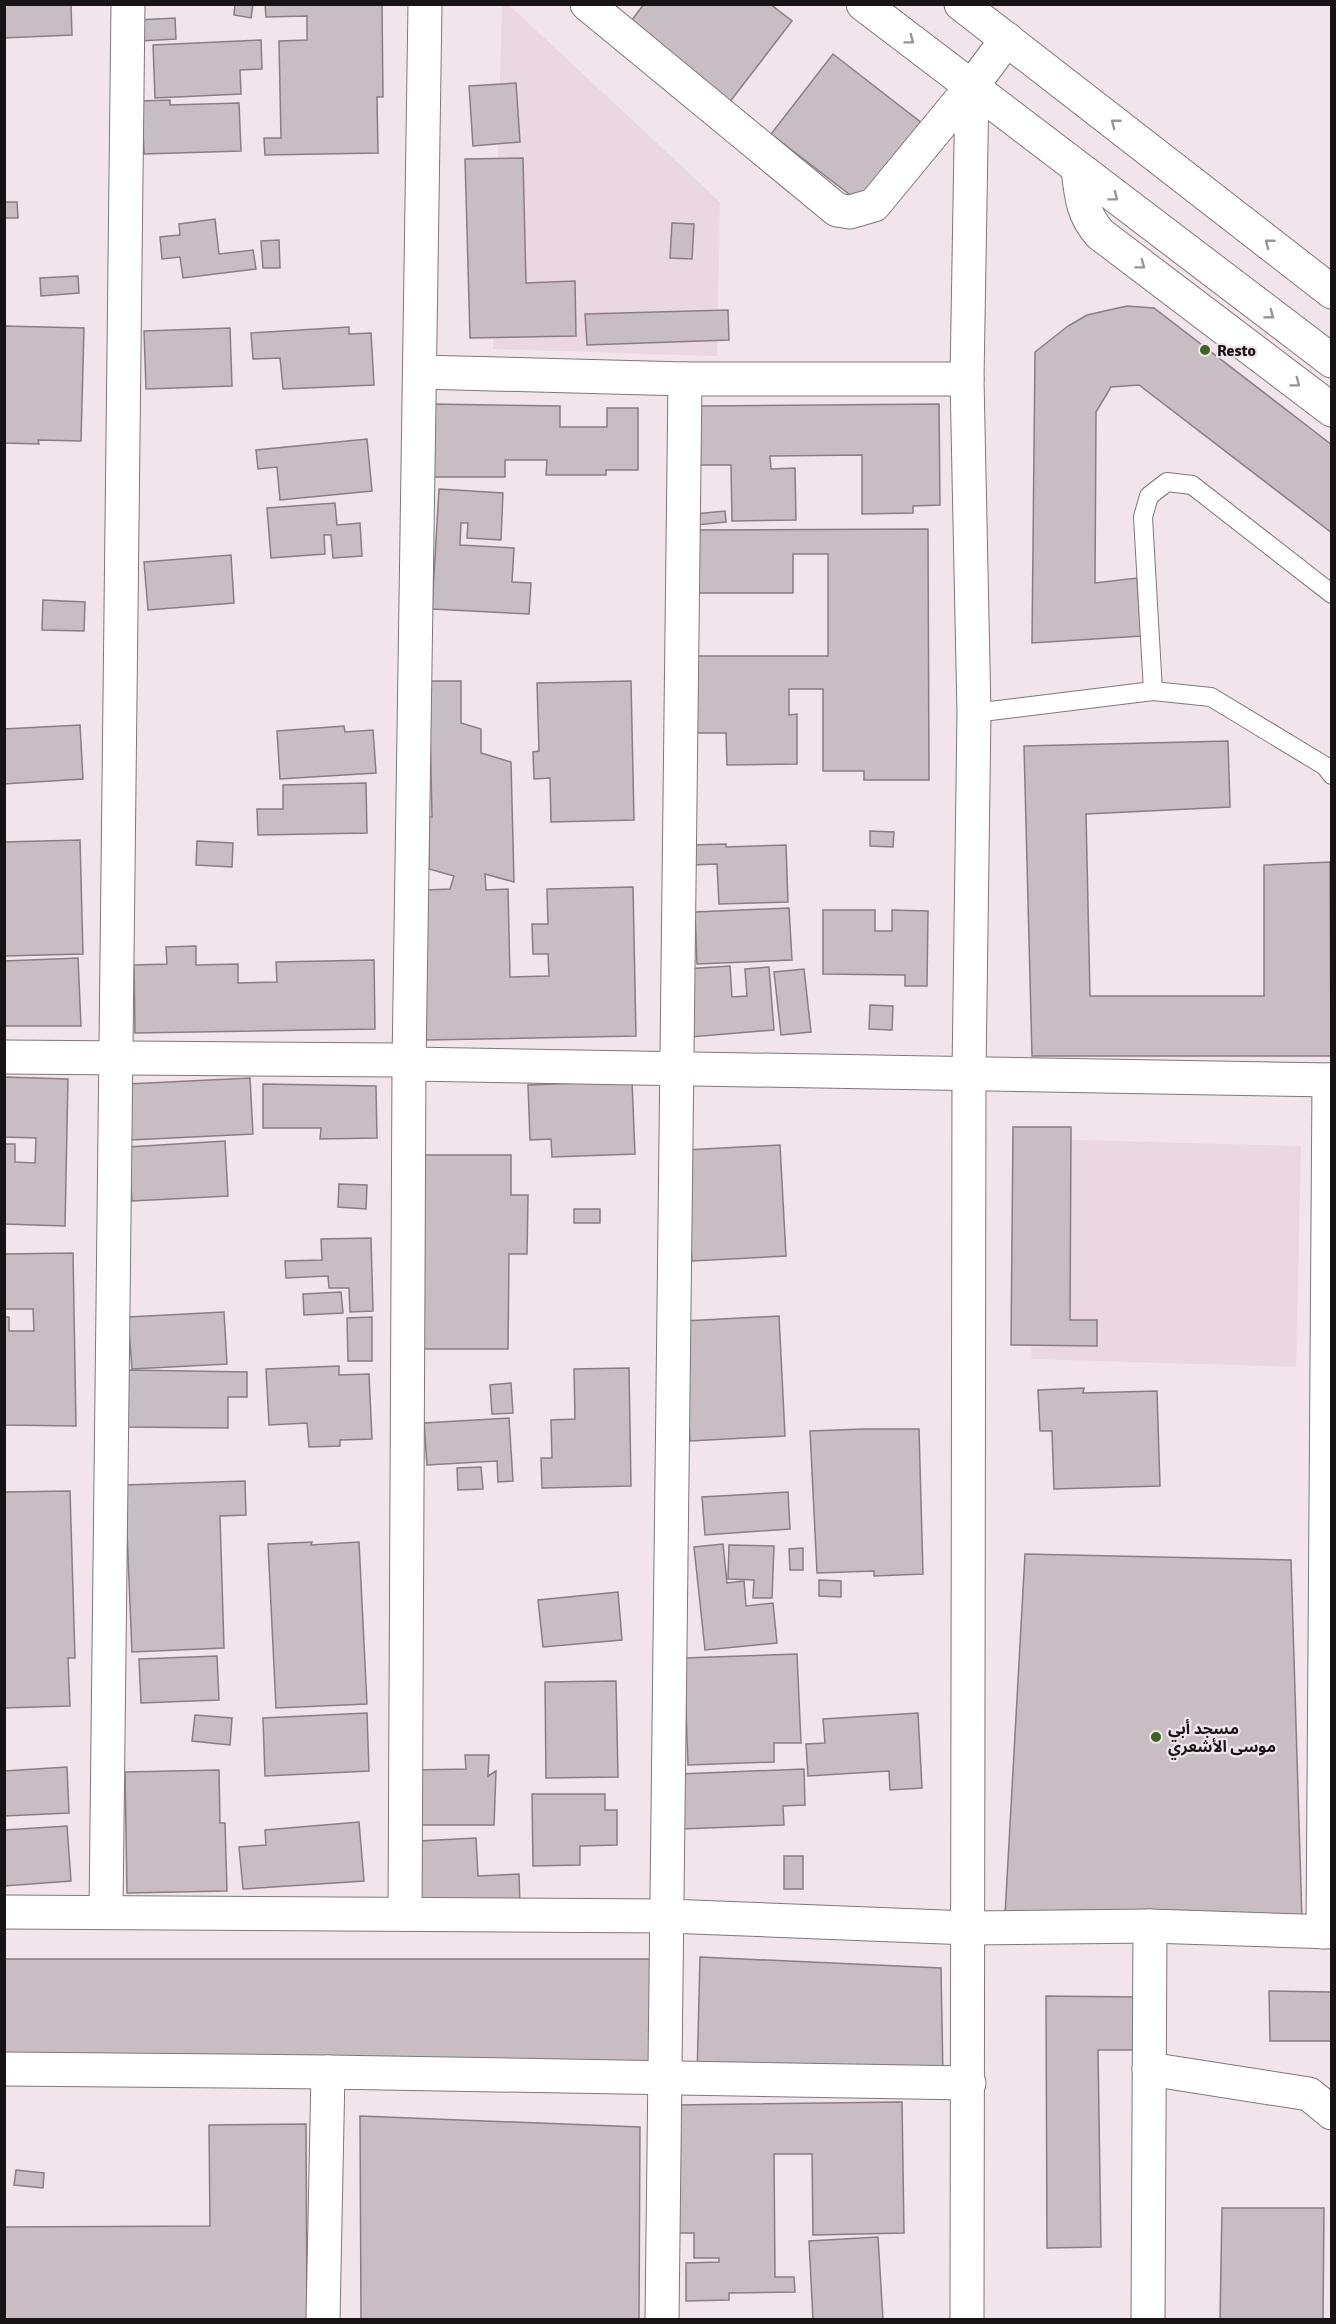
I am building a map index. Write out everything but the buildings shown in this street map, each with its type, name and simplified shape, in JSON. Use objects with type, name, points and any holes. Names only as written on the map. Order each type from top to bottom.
[{"type":"street","points":[[106,1912],[118,1058],[128,4]]},
{"type":"street","points":[[405,1914],[409,1064],[425,4]]},
{"type":"street","points":[[587,4],[837,210],[850,212],[874,206],[972,86],[1007,39]]},
{"type":"street","points":[[863,4],[1332,361]]},
{"type":"street","points":[[961,4],[1332,292]]},
{"type":"street","points":[[967,2319],[969,1073],[974,713],[967,379],[972,86]]},
{"type":"street","points":[[1077,169],[1083,208],[1088,221],[1100,234],[1332,410]]},
{"type":"street","points":[[420,372],[685,379],[967,379]]},
{"type":"street","points":[[662,2319],[663,2079],[667,1916],[675,1068],[685,379]]},
{"type":"street","points":[[4,1057],[395,1060],[409,1064],[1330,1080],[1327,1932],[1150,1926],[969,1928],[667,1916],[4,1912]]},
{"type":"street","points":[[1148,2319],[1150,1926]]},
{"type":"street","points":[[1149,2068],[1308,2094],[1332,2113]]},
{"type":"street","points":[[4,2069],[969,2083]]},
{"type":"street","points":[[322,2319],[328,2072]]},
{"type":"lane","points":[[1153,691],[1143,517],[1149,496],[1167,482],[1192,485],[1332,594]]},
{"type":"lane","points":[[974,713],[1153,691],[1211,697],[1324,766],[1332,775]]},
{"type":"shaded area","points":[[502,5],[509,5],[720,202],[717,356],[493,349]]},
{"type":"shaded area","points":[[1036,1139],[1301,1146],[1296,1367],[1031,1359]]},
{"type":"place","name":"Resto","points":[[1205,350]]},
{"type":"place","name":"مسجد أبي موسى الأشعري","points":[[1156,1737]]}]
